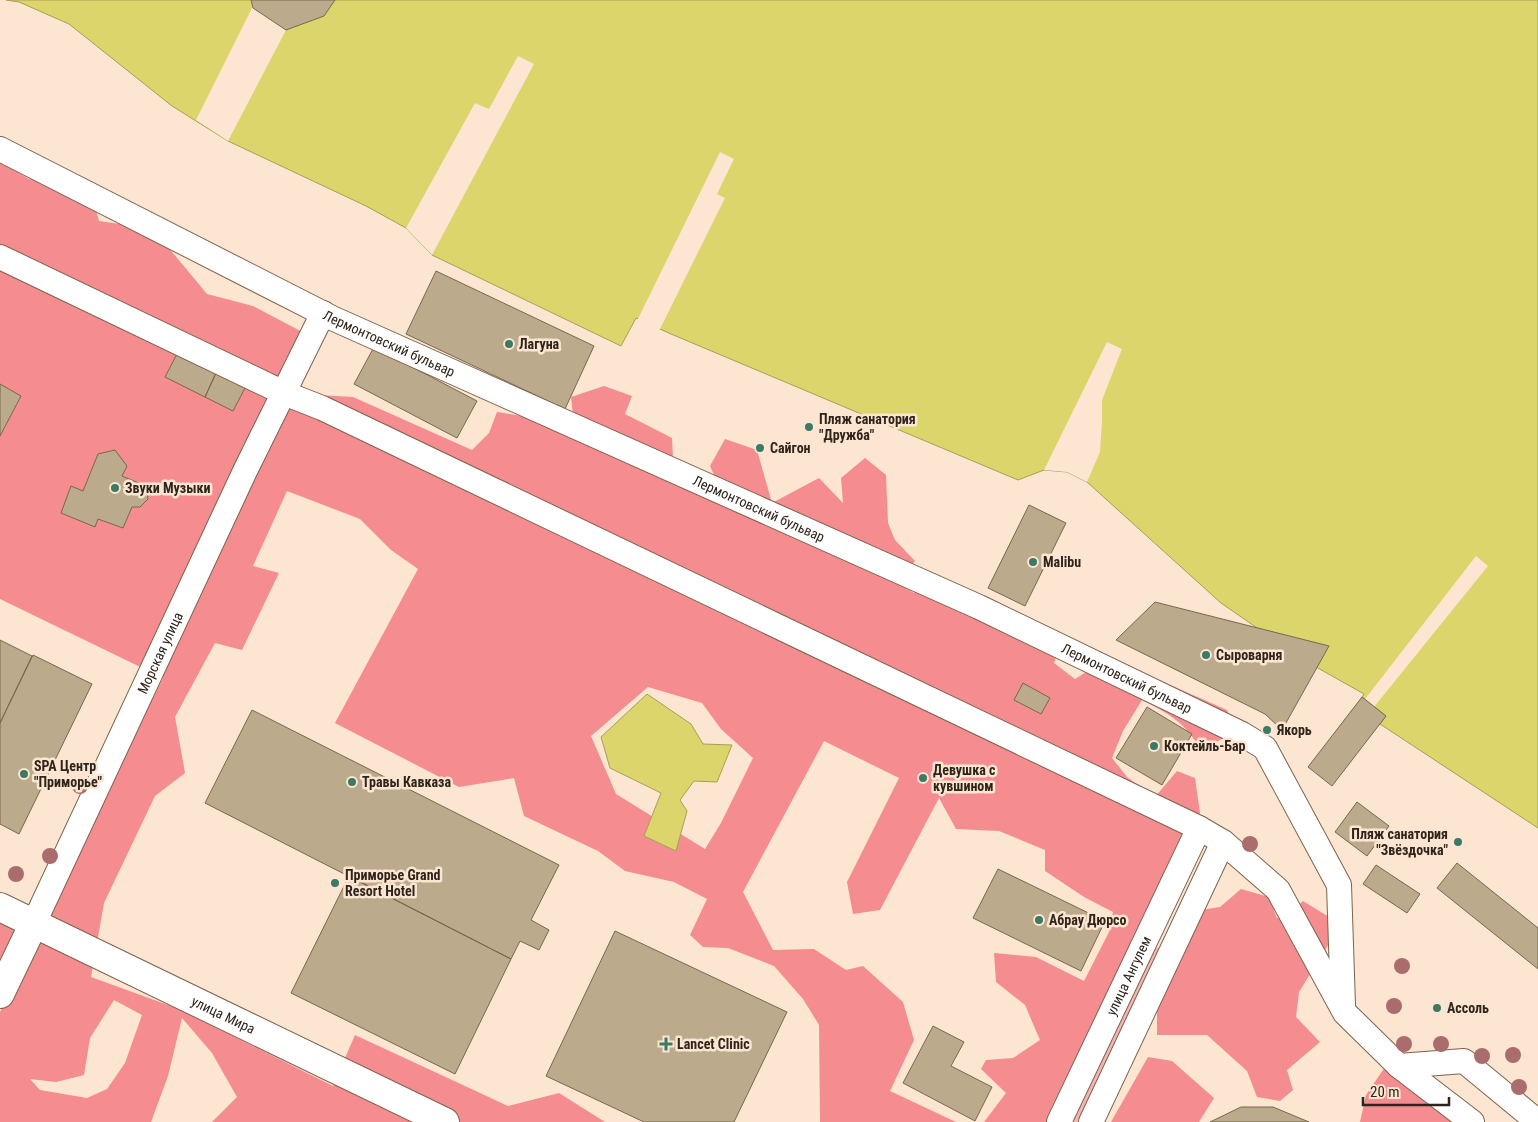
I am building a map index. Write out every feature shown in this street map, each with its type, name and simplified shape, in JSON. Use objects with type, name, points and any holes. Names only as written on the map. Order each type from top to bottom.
[{"type":"street","name":"Лермонтовский бульвар","points":[[0,149],[323,313],[979,607],[1242,734],[1265,748],[1340,885],[1343,1008]]},
{"type":"street","points":[[0,257],[284,393],[322,408],[1199,828],[1223,842],[1278,890],[1345,1014],[1399,1066],[1472,1122]]},
{"type":"street","name":"Морская улица","points":[[0,994],[245,471],[323,313]]},
{"type":"street","name":"улица Ангулем","points":[[1059,1122],[1199,828]]},
{"type":"street","name":"улица Ангулем","points":[[1091,1122],[1223,842]]},
{"type":"street","name":"улица Мира","points":[[0,907],[445,1122]]},
{"type":"street","points":[[1399,1066],[1464,1061],[1538,1122]]},
{"type":"shaded area","points":[[6,0],[1538,0],[1538,828],[1380,724],[1386,716],[1362,697],[1364,694],[1302,659],[1221,603],[1087,482],[1067,472],[1044,470],[1018,480],[636,318],[621,346],[432,255],[406,228],[366,206],[228,141],[172,106],[69,24],[19,2]]},
{"type":"shaded area","points":[[0,162],[29,179],[89,185],[99,221],[153,229],[207,294],[253,306],[308,335],[284,393],[353,397],[472,450],[489,433],[497,412],[529,417],[573,415],[571,397],[604,386],[632,396],[625,414],[672,438],[673,459],[721,490],[710,466],[725,439],[757,450],[772,503],[819,478],[843,503],[841,478],[865,458],[886,475],[888,523],[895,540],[915,561],[896,582],[914,593],[930,574],[1062,639],[1054,663],[1075,679],[1109,658],[1227,710],[1236,730],[1210,746],[1200,749],[1182,725],[1160,709],[1142,700],[1123,731],[1112,758],[1127,777],[1155,797],[1177,771],[1195,778],[1200,813],[1125,968],[1098,1011],[1083,1059],[1048,1122],[984,1122],[1006,1093],[981,1069],[986,1060],[1013,1058],[1040,1040],[1025,1005],[996,982],[994,953],[1036,957],[1084,981],[1109,932],[1113,912],[1084,897],[1045,871],[1045,850],[999,831],[956,829],[939,798],[880,910],[853,914],[847,882],[899,778],[824,741],[743,892],[773,950],[814,949],[846,970],[863,966],[903,1002],[914,1040],[890,1091],[956,1122],[820,1122],[819,1025],[803,999],[774,966],[728,948],[703,947],[690,935],[707,899],[674,882],[625,871],[598,851],[524,816],[514,778],[459,787],[335,723],[418,569],[391,550],[360,519],[287,491],[253,566],[279,573],[242,650],[215,643],[175,717],[185,773],[155,796],[104,903],[91,977],[179,1009],[333,1086],[355,1035],[508,1106],[559,1093],[605,1122],[212,1122],[237,1097],[212,1053],[182,1018],[168,1076],[151,1122],[0,1122],[0,1012],[163,678],[0,599]],"holes":[[[648,687],[702,703],[721,729],[753,758],[721,823],[705,849],[616,794],[591,736]],[[114,1000],[142,1015],[125,1063],[107,1089],[87,1098],[40,1090],[30,1079],[56,1082],[84,1075],[90,1038]]]},
{"type":"shaded area","points":[[647,694],[691,724],[703,744],[732,745],[717,782],[694,781],[680,800],[687,811],[676,851],[644,836],[661,793],[610,768],[601,737]]},
{"type":"shaded area","points":[[1241,889],[1269,897],[1277,918],[1289,914],[1303,901],[1329,917],[1335,934],[1299,992],[1296,1017],[1320,1042],[1287,1070],[1293,1090],[1280,1101],[1257,1097],[1247,1071],[1207,1035],[1157,1035],[1157,1009],[1194,911],[1220,907]]},
{"type":"shaded area","points":[[0,917],[21,927],[0,973]]},
{"type":"shaded area","points":[[1147,943],[1167,952],[1085,1122],[1061,1122]]},
{"type":"shaded area","points":[[1148,1057],[1172,1061],[1214,1098],[1199,1122],[1111,1122]]},
{"type":"shaded area","points":[[1385,1067],[1454,1119],[1451,1122],[1360,1122],[1366,1095]]},
{"type":"pier","points":[[251,0],[335,0],[324,16],[286,30],[228,141],[196,120],[252,8]]},
{"type":"pier","points":[[518,56],[534,64],[432,255],[406,228],[475,103],[489,109]]},
{"type":"pier","points":[[720,152],[734,159],[717,194],[725,198],[659,331],[637,321],[630,335]]},
{"type":"pier","points":[[1107,342],[1122,349],[1102,400],[1100,452],[1087,482],[1067,472],[1044,470]]},
{"type":"pier","points":[[1476,556],[1488,566],[1374,707],[1365,699]]},
{"type":"building","points":[[251,0],[335,0],[324,16],[286,30],[253,8]]},
{"type":"building","points":[[436,271],[594,346],[565,409],[406,334]]},
{"type":"building","points":[[374,347],[477,401],[457,438],[354,384]]},
{"type":"building","points":[[177,354],[216,373],[205,397],[165,377]]},
{"type":"building","points":[[216,373],[245,388],[233,411],[205,397]]},
{"type":"building","points":[[0,384],[21,396],[0,436]]},
{"type":"building","name":"Звуки Музыки","points":[[115,450],[127,466],[122,476],[141,484],[147,490],[148,499],[140,507],[132,507],[123,528],[98,519],[95,527],[61,513],[71,486],[83,491],[98,454]]},
{"type":"building","points":[[1029,505],[1066,523],[1025,606],[988,588]]},
{"type":"building","points":[[1155,602],[1329,646],[1282,730],[1265,714],[1116,640]]},
{"type":"building","points":[[0,640],[32,656],[0,723]]},
{"type":"building","name":"SPA Центр \"Приморье\"","points":[[33,655],[92,684],[19,834],[0,824],[0,723]]},
{"type":"building","points":[[1023,683],[1050,698],[1041,714],[1014,700]]},
{"type":"building","points":[[1362,697],[1386,716],[1332,786],[1308,767]]},
{"type":"building","name":"Коктейль-Бар","points":[[1147,707],[1192,734],[1162,785],[1116,758]]},
{"type":"building","points":[[252,710],[559,865],[531,920],[549,930],[539,950],[520,941],[511,959],[205,803]]},
{"type":"building","points":[[1357,802],[1389,826],[1367,856],[1335,832]]},
{"type":"building","points":[[1457,863],[1538,928],[1538,969],[1437,888]]},
{"type":"building","points":[[1376,865],[1420,894],[1407,913],[1363,884]]},
{"type":"building","name":"Абрау Дюрсо","points":[[998,869],[1105,921],[1081,971],[973,918]]},
{"type":"building","points":[[349,876],[511,959],[455,1074],[291,993]]},
{"type":"building","name":"Lancet Clinic","points":[[615,931],[787,1012],[734,1122],[644,1122],[546,1076]]},
{"type":"building","points":[[933,1026],[964,1042],[951,1066],[992,1087],[975,1121],[903,1083]]},
{"type":"building","points":[[1241,1107],[1273,1107],[1309,1122],[1210,1122]]},
{"type":"place","name":"Лагуна","points":[[509,344]]},
{"type":"place","name":"Пляж санатория \"Дружба\"","points":[[809,427]]},
{"type":"place","name":"Сайгон","points":[[760,448]]},
{"type":"place","name":"Звуки Музыки","points":[[115,488]]},
{"type":"place","name":"Malibu","points":[[1033,562]]},
{"type":"place","name":"Сыроварня","points":[[1206,655]]},
{"type":"place","name":"Якорь","points":[[1267,730]]},
{"type":"place","name":"Коктейль-Бар","points":[[1154,746]]},
{"type":"place","name":"SPA Центр \"Приморье\"","points":[[24,774]]},
{"type":"place","name":"Девушка с кувшином","points":[[923,778]]},
{"type":"place","name":"Травы Кавказа","points":[[352,782]]},
{"type":"place","name":"Пляж санатория \"Звёздочка\"","points":[[1458,842]]},
{"type":"place","name":"Приморье Grand Resort Hotel","points":[[335,883]]},
{"type":"place","name":"Абрау Дюрсо","points":[[1039,920]]},
{"type":"place","name":"Ассоль","points":[[1437,1008]]},
{"type":"place","name":"Lancet Clinic","points":[[666,1044]]}]
